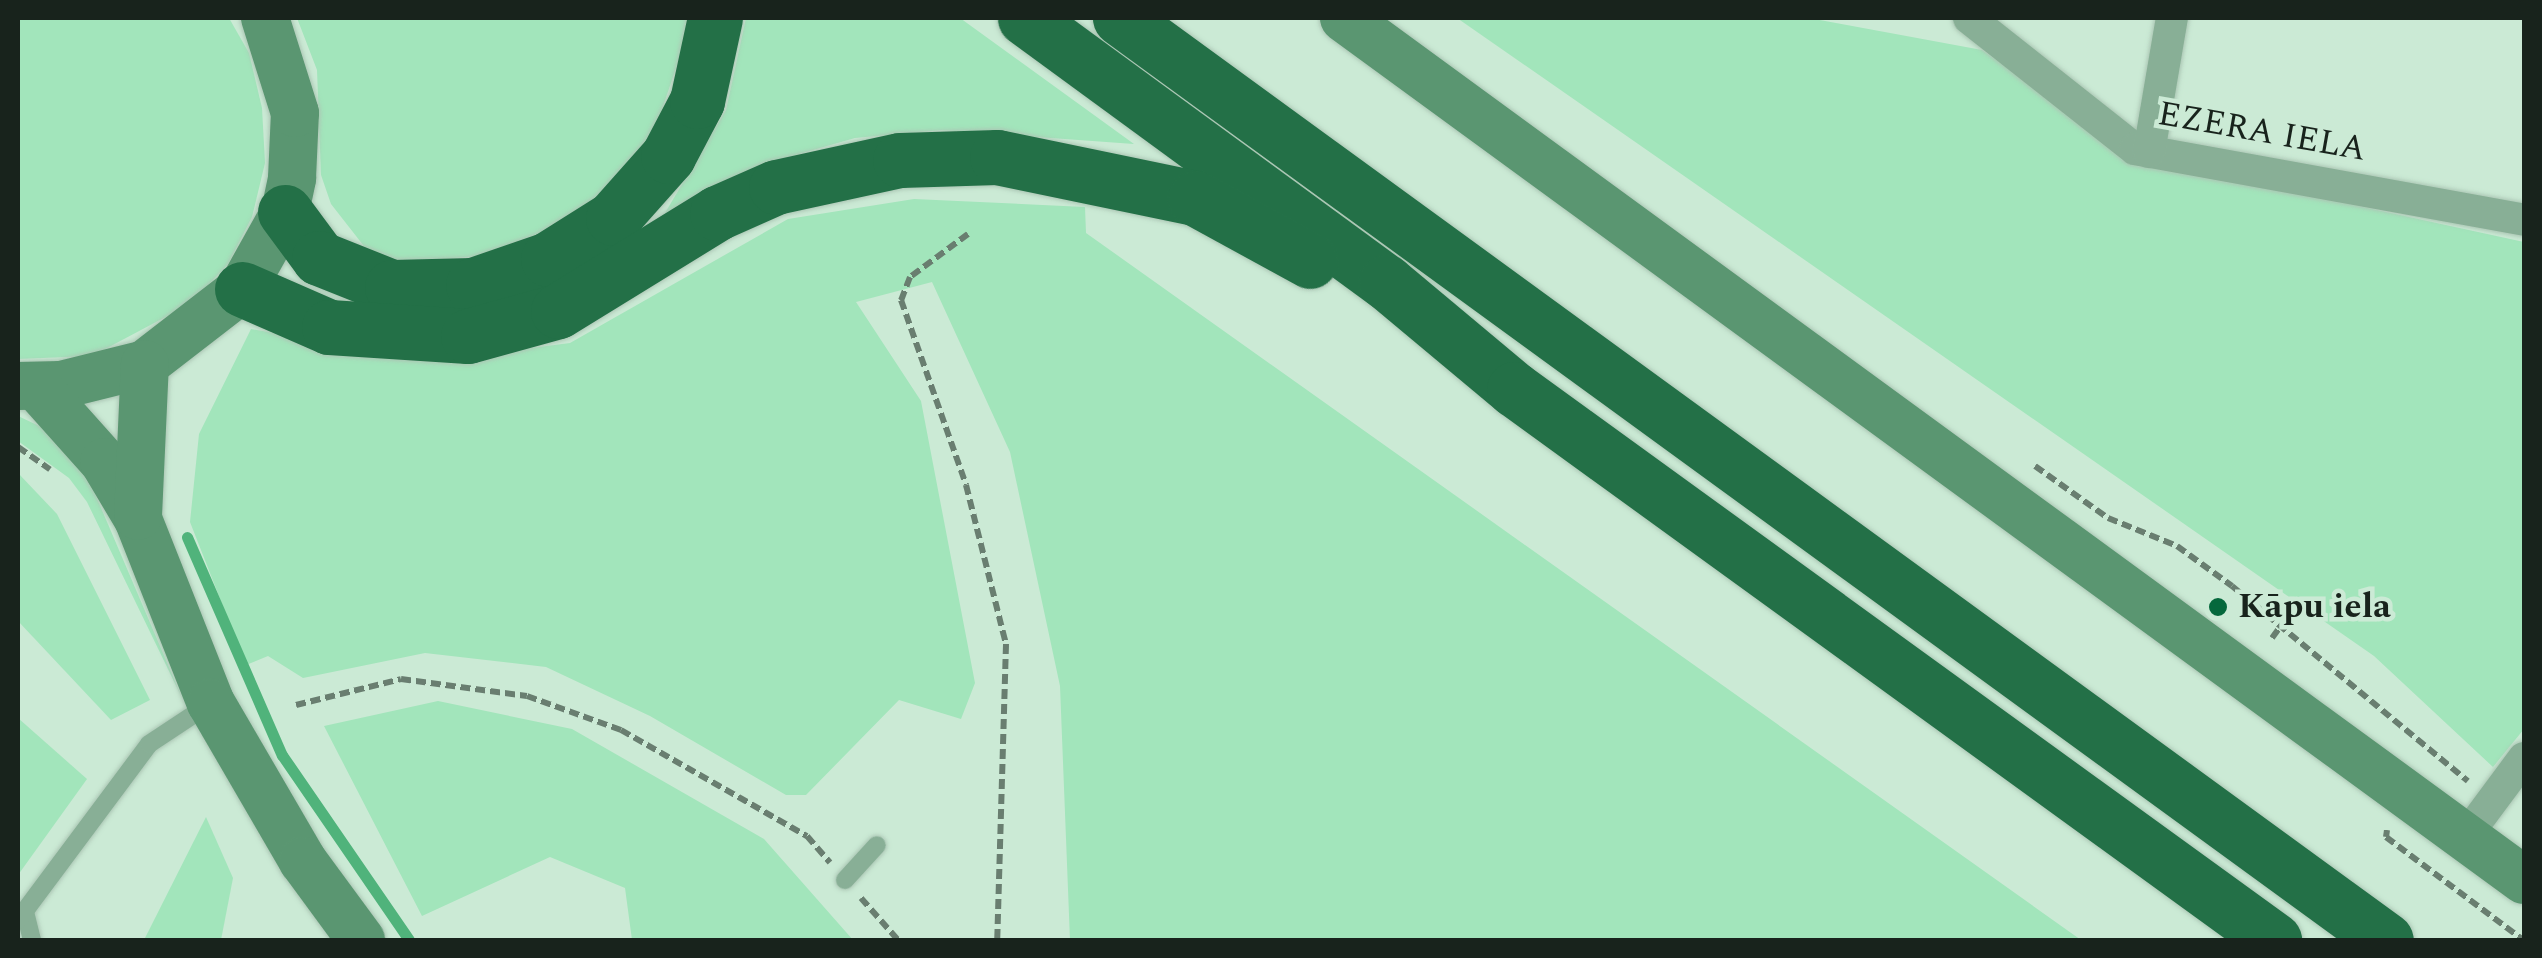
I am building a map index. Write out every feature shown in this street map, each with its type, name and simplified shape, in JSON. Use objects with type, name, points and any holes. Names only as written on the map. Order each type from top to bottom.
[{"type":"highway","points":[[285,212],[319,258],[392,287],[473,285],[548,259],[613,218],[668,156],[697,101],[715,18]]},
{"type":"highway","points":[[1025,18],[1386,282],[1514,388],[2274,940]]},
{"type":"highway","points":[[1120,18],[2386,940]]},
{"type":"highway","points":[[242,289],[330,327],[468,336],[558,311],[717,213],[776,188],[900,160],[997,157],[1195,198],[1320,266],[1386,282]]},
{"type":"main road","points":[[27,386],[145,364],[242,289],[285,212],[295,112],[265,18]]},
{"type":"main road","points":[[1344,18],[2480,818],[2524,880]]},
{"type":"main road","points":[[138,520],[145,364]]},
{"type":"main road","points":[[27,386],[104,462],[138,520],[211,703],[303,861],[361,940]]},
{"type":"street","name":"EZERA IELA","points":[[1969,18],[2135,149],[2524,220]]},
{"type":"street","points":[[2149,152],[2172,18]]},
{"type":"street","points":[[2480,818],[2524,758]]},
{"type":"lane","points":[[32,940],[21,916],[149,744],[211,703]]},
{"type":"lane","points":[[845,880],[878,845]]},
{"type":"path","points":[[968,234],[910,276],[901,300],[966,485],[1006,644],[997,940]]},
{"type":"path","points":[[2028,461],[2108,518],[2176,546],[2282,624],[2480,818]]},
{"type":"path","points":[[2272,638],[2282,624]]},
{"type":"path","points":[[296,705],[401,679],[527,696],[622,730],[807,836],[898,940]]},
{"type":"green space","points":[[18,18],[229,18],[249,53],[262,108],[265,163],[252,217],[228,264],[190,304],[92,356],[18,359]]},
{"type":"green space","points":[[297,18],[693,18],[655,130],[611,190],[563,224],[478,256],[405,262],[367,250],[331,204],[321,175],[317,70]]},
{"type":"green space","points":[[746,18],[960,18],[1134,144],[942,130],[855,138],[785,158],[665,213],[726,110]]},
{"type":"green space","points":[[1457,18],[1809,18],[1982,50],[2133,157],[2524,242],[2524,729],[2493,767],[2374,656]]},
{"type":"green space","points":[[914,199],[1085,207],[1086,233],[2081,940],[1070,940],[1060,686],[1010,452],[932,282],[856,302],[921,401],[975,683],[961,719],[899,700],[806,795],[786,795],[650,716],[546,667],[425,653],[303,678],[268,656],[246,665],[190,522],[199,434],[251,329],[431,361],[570,343],[788,219]]},
{"type":"green space","points":[[18,416],[52,432],[87,475],[183,700],[87,502],[69,478],[18,441]]},
{"type":"green space","points":[[18,473],[57,514],[150,700],[111,720],[18,621]]},
{"type":"green space","points":[[438,701],[572,729],[764,839],[853,940],[632,940],[625,888],[550,857],[422,916],[324,726]]},
{"type":"green space","points":[[18,718],[87,779],[18,875]]},
{"type":"green space","points":[[206,817],[233,878],[221,940],[144,940]]},
{"type":"waterway","points":[[187,537],[282,755],[409,940]]},
{"type":"place","name":"Kāpu iela","points":[[2218,607]]}]
